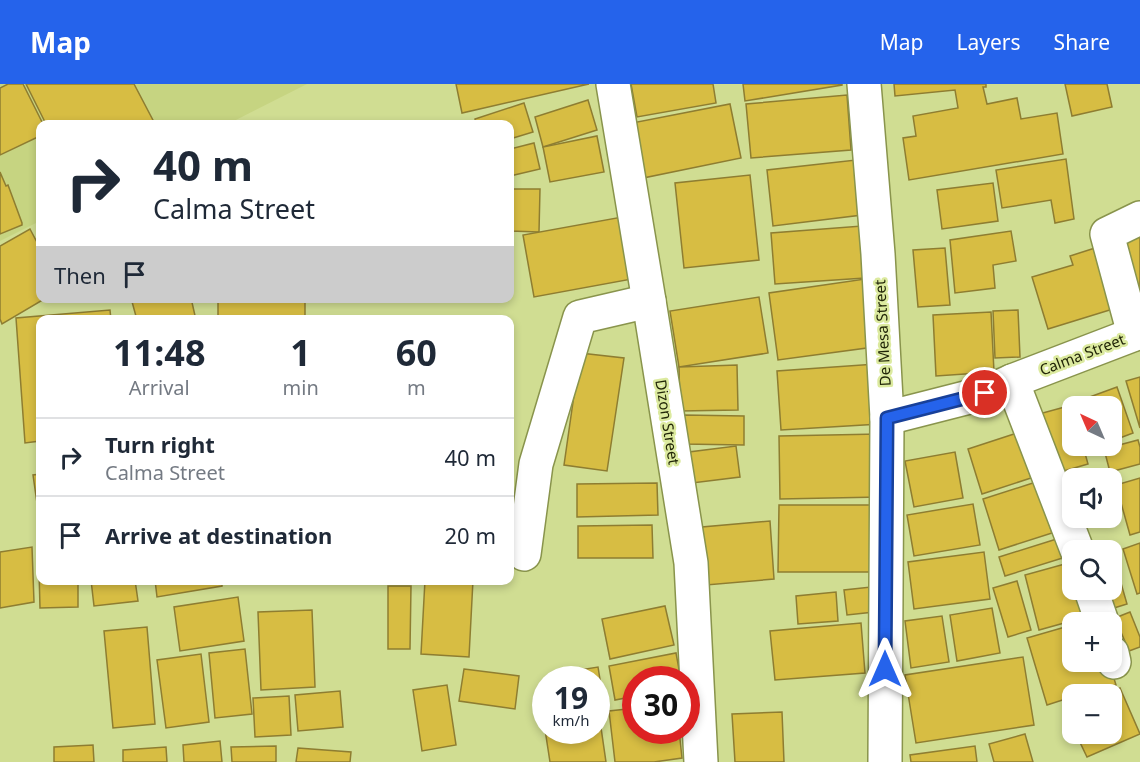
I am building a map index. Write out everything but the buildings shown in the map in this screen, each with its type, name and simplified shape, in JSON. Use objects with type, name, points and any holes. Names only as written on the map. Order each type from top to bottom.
[{"type":"street","name":"Dizon Street","points":[[613,84],[691,563],[701,762]]},
{"type":"street","name":"De Mesa Street","points":[[864,84],[878,254],[887,418],[885,762]]},
{"type":"street","points":[[1137,333],[1107,234],[1140,218]]},
{"type":"street","points":[[524,554],[536,464],[580,316],[649,301]]},
{"type":"street","name":"Calma Street","points":[[887,418],[985,393],[1137,333]]},
{"type":"street","points":[[1012,381],[1073,540]]},
{"type":"shaded area","points":[[0,84],[307,84],[236,120],[36,120],[36,223],[0,241]]},
{"type":"route","points":[[885,669],[887,418],[985,393]]}]
